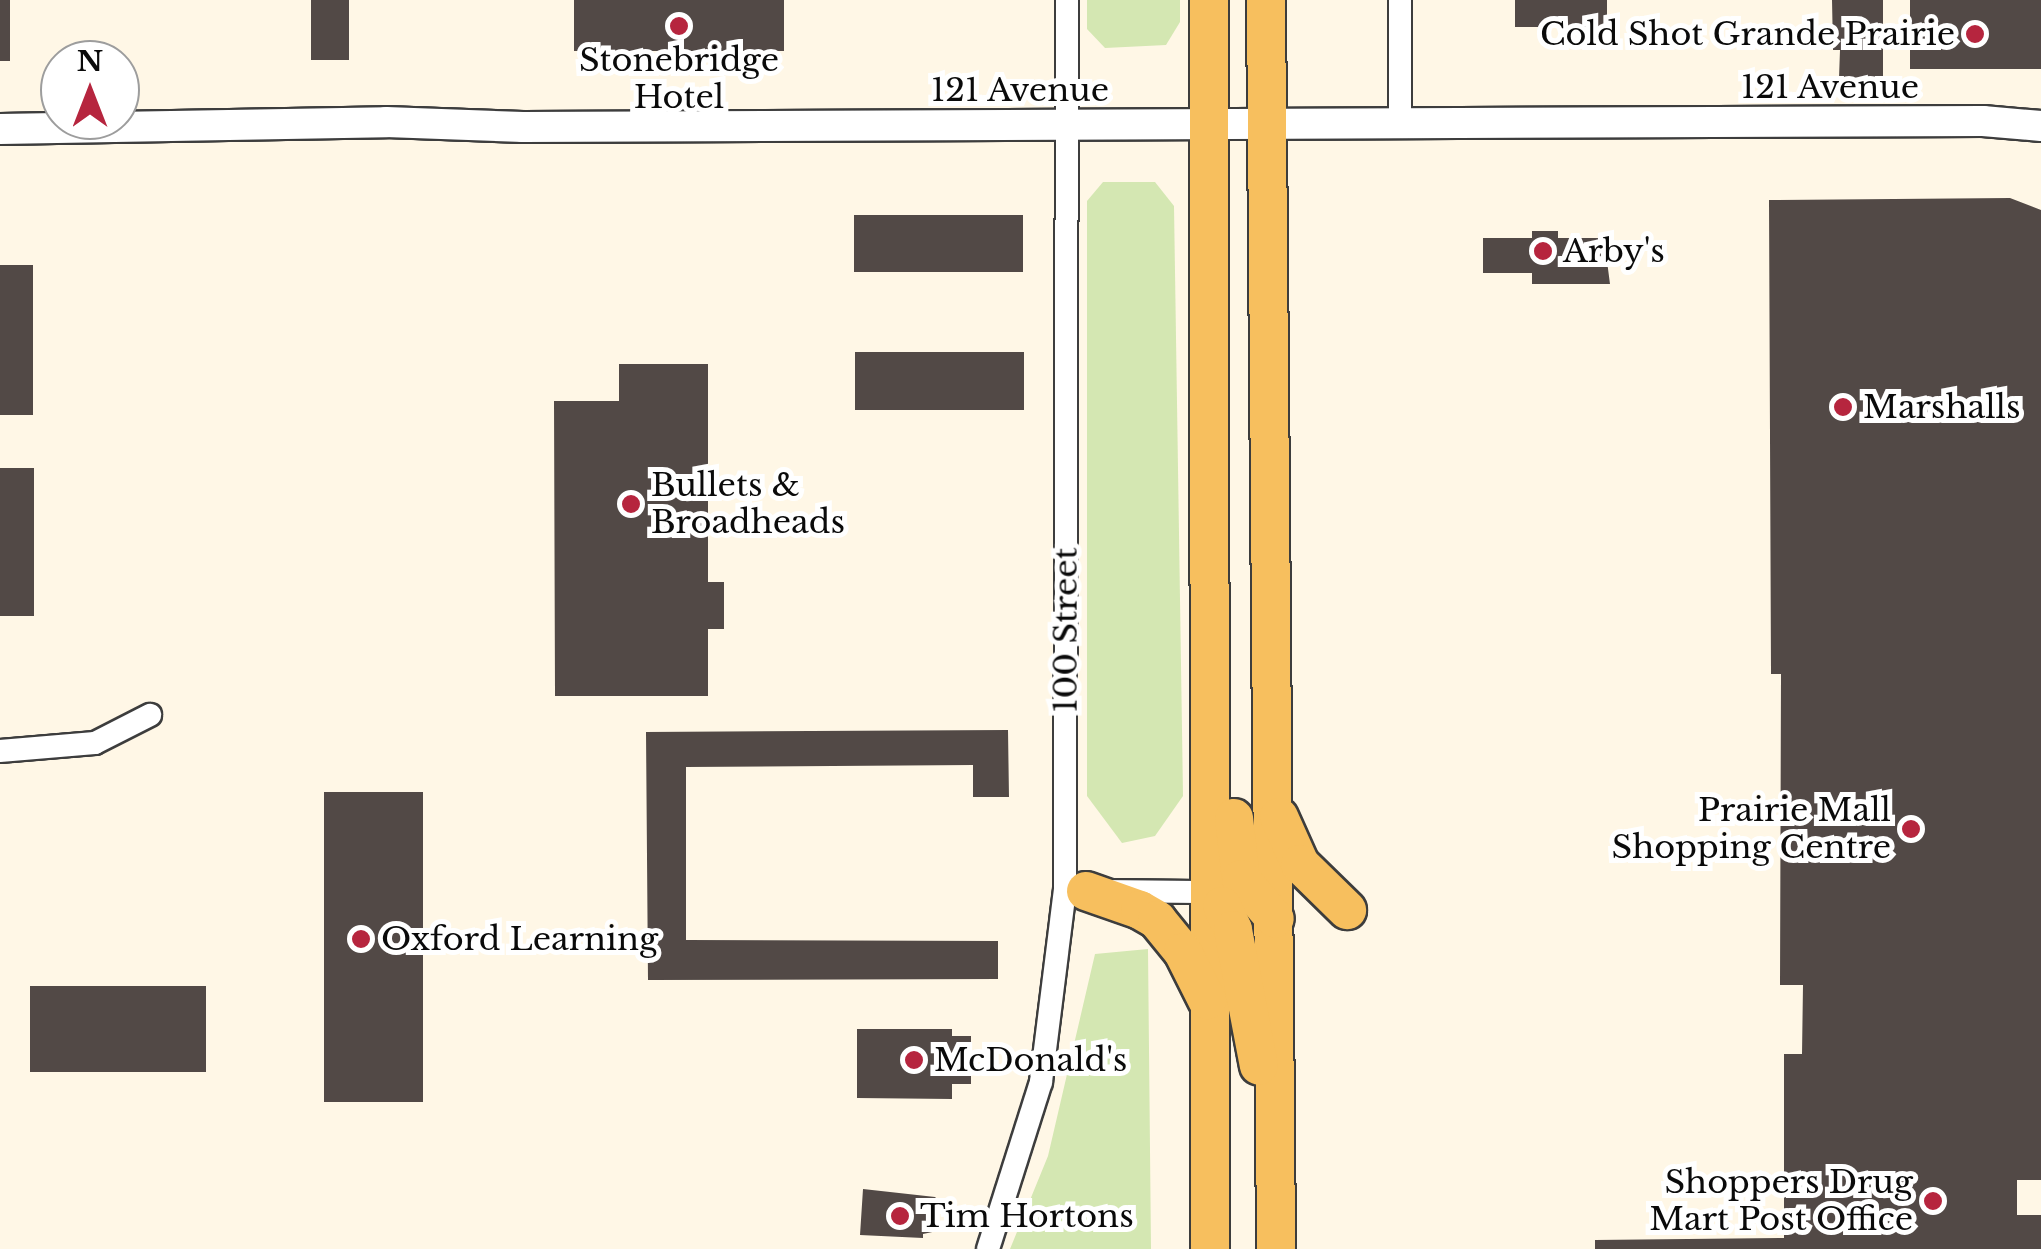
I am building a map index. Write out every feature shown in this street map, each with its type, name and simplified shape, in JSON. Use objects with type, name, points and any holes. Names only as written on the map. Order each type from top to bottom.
[{"type":"main road","points":[[1209,0],[1210,1249]]},
{"type":"main road","points":[[1266,0],[1276,1249]]},
{"type":"main road","points":[[1210,632],[1238,865],[1250,894],[1274,919]]},
{"type":"main road","points":[[1274,801],[1291,852],[1347,910]]},
{"type":"main road","points":[[1076,891],[1140,910],[1156,920],[1191,965],[1209,1006]]},
{"type":"main road","points":[[1212,892],[1233,930],[1276,1152]]},
{"type":"street","name":"100 Street","points":[[988,1249],[1041,1082],[1076,891],[1067,0]]},
{"type":"street","points":[[1400,0],[1400,121]]},
{"type":"street","name":"121 Avenue","points":[[0,128],[386,122],[523,127],[1400,121],[1983,121],[2041,126]]},
{"type":"street","points":[[0,750],[95,743],[150,715]]},
{"type":"street","points":[[1076,891],[1212,892]]},
{"type":"green space","points":[[1087,0],[1180,0],[1180,22],[1166,45],[1105,48],[1087,29]]},
{"type":"green space","points":[[1103,182],[1155,182],[1174,206],[1183,796],[1155,836],[1122,843],[1087,796],[1087,201]]},
{"type":"green space","points":[[1148,949],[1151,1249],[1010,1249],[1048,1156],[1095,954]]},
{"type":"building","points":[[0,0],[10,0],[10,61],[0,61]]},
{"type":"building","points":[[311,0],[349,0],[349,60],[311,60]]},
{"type":"building","name":"Stonebridge Hotel","points":[[574,0],[784,0],[784,51],[574,51]]},
{"type":"building","points":[[1515,0],[1607,0],[1607,27],[1515,27]]},
{"type":"building","points":[[1832,0],[1883,0],[1883,78],[1839,78],[1840,50],[1833,50]]},
{"type":"building","name":"Cold Shot Grande Prairie","points":[[1910,0],[2041,0],[2041,69],[1910,69]]},
{"type":"building","name":"Prairie Mall Shopping Centre","points":[[2010,198],[2041,210],[2041,1180],[2017,1180],[2017,1215],[2041,1215],[2041,1249],[1595,1249],[1595,1240],[1784,1238],[1784,1054],[1802,1054],[1803,985],[1780,985],[1781,674],[1771,674],[1769,200]]},
{"type":"building","points":[[854,215],[1023,215],[1023,272],[854,272]]},
{"type":"building","name":"Arby's","points":[[1532,231],[1558,231],[1558,238],[1604,238],[1610,284],[1532,284],[1532,273],[1483,273],[1483,238],[1532,238]]},
{"type":"building","points":[[0,265],[33,265],[33,415],[0,415]]},
{"type":"building","points":[[855,352],[1024,352],[1024,410],[855,410]]},
{"type":"building","name":"Bullets & Broadheads","points":[[619,364],[708,364],[708,582],[724,582],[724,629],[708,629],[708,696],[555,696],[554,401],[619,401]]},
{"type":"building","points":[[0,468],[34,468],[34,616],[0,616]]},
{"type":"building","points":[[1008,730],[1009,797],[973,797],[973,765],[686,767],[686,940],[998,941],[998,979],[648,980],[646,732]]},
{"type":"building","points":[[324,792],[423,792],[423,1102],[324,1102]]},
{"type":"building","points":[[30,986],[206,986],[206,1072],[30,1072]]},
{"type":"building","name":"McDonald's","points":[[857,1029],[952,1029],[952,1036],[971,1036],[971,1084],[952,1084],[952,1099],[857,1098]]},
{"type":"building","name":"Tim Hortons","points":[[863,1189],[935,1197],[939,1201],[937,1231],[923,1234],[923,1238],[860,1235]]},
{"type":"place","name":"Stonebridge Hotel","points":[[679,26]]},
{"type":"place","name":"Cold Shot Grande Prairie","points":[[1975,34]]},
{"type":"place","name":"Arby's","points":[[1543,251]]},
{"type":"place","name":"Marshalls","points":[[1843,407]]},
{"type":"place","name":"Bullets & Broadheads","points":[[631,504]]},
{"type":"place","name":"Prairie Mall Shopping Centre","points":[[1911,829]]},
{"type":"place","name":"Oxford Learning","points":[[361,939]]},
{"type":"place","name":"McDonald's","points":[[914,1060]]},
{"type":"place","name":"Shoppers Drug Mart Post Office","points":[[1933,1201]]},
{"type":"place","name":"Tim Hortons","points":[[900,1216]]}]
